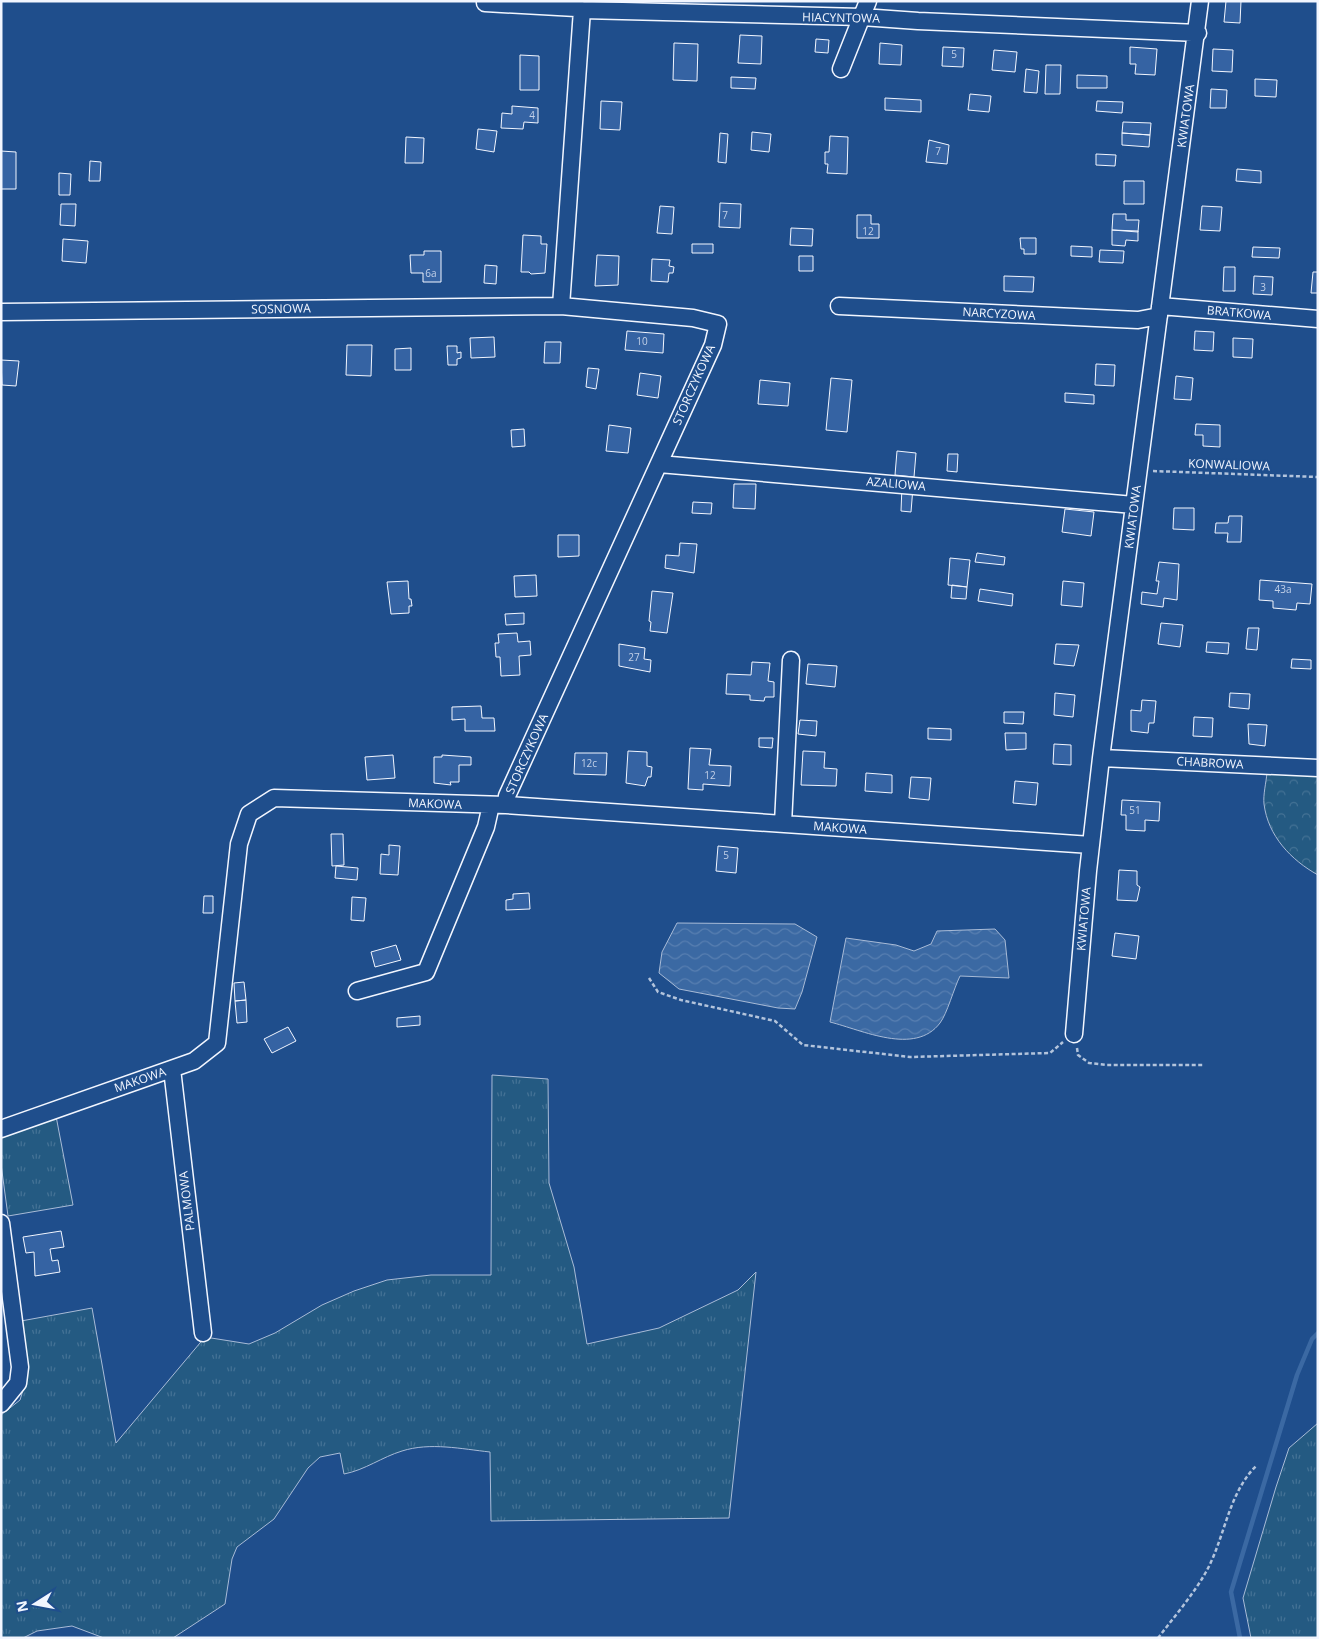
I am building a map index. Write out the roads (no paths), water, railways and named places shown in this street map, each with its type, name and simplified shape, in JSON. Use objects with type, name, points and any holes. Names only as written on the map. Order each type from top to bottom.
[{"type":"street","name":"KWIATOWA","points":[[1074,1034],[1101,758],[1198,33],[1200,1]]},
{"type":"street","name":"HIACYNTOWA","points":[[485,4],[865,9],[918,21],[1198,33]]},
{"type":"street","points":[[561,306],[578,6]]},
{"type":"street","points":[[841,68],[865,9]]},
{"type":"street","name":"SOSNOWA","points":[[1,312],[561,306]]},
{"type":"street","name":"STORCZYKOWA","points":[[357,991],[426,972],[486,827],[499,806],[508,796],[713,345],[718,324],[694,318],[561,306]]},
{"type":"street","name":"NARCYZOWA","points":[[839,306],[1138,320],[1160,311]]},
{"type":"street","name":"BRATKOWA","points":[[1160,311],[1318,319]]},
{"type":"street","name":"AZALIOWA","points":[[659,464],[1134,505]]},
{"type":"street","points":[[783,824],[791,660]]},
{"type":"street","name":"CHABROWA","points":[[1101,758],[1318,768]]},
{"type":"street","name":"MAKOWA","points":[[1,1129],[194,1061],[218,1043],[239,844],[250,814],[274,798],[499,806],[1091,845]]},
{"type":"street","name":"PALMOWA","points":[[172,1069],[202,1333]]},
{"type":"street","points":[[1,1223],[20,1367],[18,1383],[1,1404]]},
{"type":"water","points":[[677,923],[795,924],[817,937],[802,992],[795,1009],[778,1008],[679,989],[659,973],[662,952]]},
{"type":"water","points":[[995,929],[1005,940],[1009,978],[960,976],[943,1019],[929,1033],[917,1038],[888,1038],[830,1022],[846,938],[896,945],[914,951],[931,944],[937,931]]},
{"type":"waterway","points":[[1240,1638],[1231,1592],[1297,1375],[1312,1339],[1318,1333]]}]
